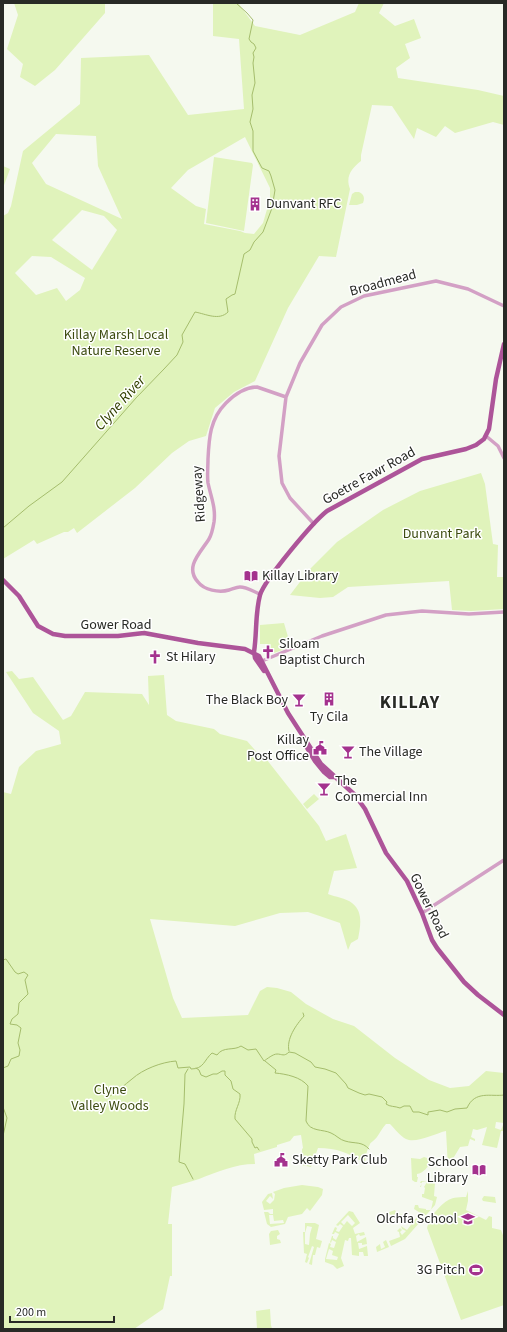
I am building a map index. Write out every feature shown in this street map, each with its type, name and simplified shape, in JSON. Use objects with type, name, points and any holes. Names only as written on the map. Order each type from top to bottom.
[{"type":"main road","points":[[486,436],[489,429],[496,379],[504,347]]},
{"type":"main road","name":"Goetre Fawr Road","points":[[254,652],[255,623],[260,594],[276,569],[323,514],[415,462],[428,457],[470,448],[486,436]]},
{"type":"main road","name":"Gower Road","points":[[3,580],[19,596],[38,626],[53,634],[65,636],[118,636],[144,633],[198,643],[245,649],[254,652],[259,656],[290,719],[315,761],[330,777],[335,777],[355,794],[365,808],[381,844],[392,862],[407,881],[422,913],[432,940],[464,982],[504,1015]]},
{"type":"main road","name":"Gower Road","points":[[254,652],[255,658],[275,688]]},
{"type":"street","name":"Broadmead","points":[[314,524],[290,498],[281,480],[279,456],[286,397],[300,363],[322,326],[341,307],[364,296],[436,281],[468,289],[504,306]]},
{"type":"street","name":"Ridgeway","points":[[260,594],[242,587],[226,591],[212,590],[202,586],[194,576],[193,568],[195,559],[209,539],[214,521],[214,506],[207,474],[210,432],[219,410],[231,398],[240,392],[252,387],[257,387],[286,397]]},
{"type":"street","points":[[486,436],[498,446],[504,458]]},
{"type":"street","points":[[262,661],[322,636],[386,615],[410,611],[469,614],[504,612]]},
{"type":"street","points":[[422,913],[504,860]]},
{"type":"green space","points":[[14,3],[105,3],[105,13],[55,70],[35,86],[20,77],[23,64],[7,49],[18,15]]},
{"type":"green space","name":"Killay Marsh Local Nature Reserve","points":[[213,3],[238,3],[255,26],[300,35],[355,12],[359,3],[384,3],[379,13],[395,26],[414,19],[421,38],[405,44],[410,58],[396,68],[398,78],[478,90],[504,96],[504,125],[493,122],[455,133],[445,126],[436,137],[417,128],[414,139],[392,106],[372,105],[361,161],[352,170],[348,180],[350,189],[336,257],[319,256],[288,308],[255,381],[234,392],[215,408],[206,436],[189,441],[172,453],[135,488],[77,533],[74,528],[68,532],[64,532],[37,544],[34,540],[3,559],[3,216],[8,213],[11,206],[23,151],[80,104],[81,58],[149,55],[188,115],[244,109],[239,39],[213,36]],"holes":[[[56,134],[96,136],[98,166],[122,219],[46,184],[32,163]],[[245,137],[270,188],[270,199],[263,223],[254,234],[204,224],[206,209],[196,206],[171,188],[188,170]],[[82,210],[104,216],[117,230],[92,270],[52,240]],[[32,256],[51,257],[85,278],[80,290],[66,301],[57,288],[36,295],[15,273]]]},
{"type":"green space","points":[[214,157],[252,163],[253,165],[244,231],[206,223]]},
{"type":"green space","points":[[3,166],[10,169],[3,188]]},
{"type":"green space","points":[[359,192],[363,195],[363,203],[349,205],[352,194]]},
{"type":"green space","name":"Dunvant Park","points":[[481,473],[485,484],[493,544],[498,545],[497,577],[504,577],[504,609],[471,611],[452,610],[449,581],[348,587],[333,597],[320,598],[290,595],[309,570],[337,542],[383,510],[420,491]]},
{"type":"green space","points":[[284,623],[291,647],[274,653],[273,649],[269,648],[268,644],[260,644],[260,625]]},
{"type":"green space","name":"Clyne Valley Woods","points":[[12,671],[19,679],[33,677],[63,720],[71,716],[85,692],[142,694],[149,705],[148,676],[164,675],[167,715],[176,721],[214,729],[220,734],[247,741],[261,757],[267,760],[319,826],[326,841],[346,834],[357,868],[334,871],[328,894],[350,901],[356,907],[360,915],[360,930],[358,939],[351,943],[348,950],[340,923],[308,912],[280,913],[235,926],[150,919],[173,998],[182,1018],[248,1015],[260,991],[267,987],[277,988],[291,992],[306,1004],[333,1019],[354,1026],[395,1058],[429,1080],[450,1088],[469,1086],[486,1071],[504,1073],[504,1123],[496,1122],[495,1128],[501,1130],[503,1125],[504,1131],[501,1131],[497,1148],[482,1145],[487,1127],[477,1130],[473,1129],[471,1137],[475,1139],[475,1141],[470,1139],[468,1146],[460,1147],[448,1167],[446,1131],[420,1139],[410,1140],[402,1136],[390,1124],[386,1124],[370,1144],[366,1153],[365,1163],[342,1152],[318,1148],[311,1167],[301,1165],[303,1148],[301,1135],[294,1136],[290,1141],[277,1145],[277,1147],[254,1154],[255,1164],[233,1167],[172,1187],[168,1224],[172,1224],[172,1276],[170,1276],[163,1309],[134,1329],[3,1329],[3,792],[11,794],[19,767],[36,751],[61,744],[59,731],[33,713],[6,672]]},
{"type":"green space","points":[[314,794],[319,799],[307,809],[303,804]]},
{"type":"green space","points":[[424,1157],[430,1161],[423,1171],[417,1174],[417,1182],[415,1182],[412,1180],[411,1158],[420,1159]]},
{"type":"green space","points":[[421,1181],[435,1183],[434,1196],[437,1197],[435,1205],[431,1209],[433,1201],[422,1197],[422,1194],[424,1194],[424,1187],[427,1182],[420,1183]]},
{"type":"green space","points":[[302,1185],[323,1189],[322,1195],[310,1211],[307,1208],[302,1214],[288,1217],[285,1224],[271,1227],[267,1224],[264,1212],[273,1214],[273,1209],[264,1210],[262,1202],[268,1194],[272,1193],[273,1199],[270,1196],[266,1201],[270,1204],[274,1200],[275,1194],[273,1192],[284,1188]],"holes":[[[269,1215],[273,1215],[274,1221],[283,1220],[284,1223],[270,1224]]]},
{"type":"green space","points":[[468,1191],[466,1210],[486,1220],[489,1216],[492,1217],[492,1228],[501,1230],[504,1238],[504,1305],[461,1320],[427,1228],[429,1221],[434,1216],[433,1214],[444,1203],[451,1199],[466,1197]]},
{"type":"green space","points":[[484,1196],[495,1197],[496,1203],[483,1201],[482,1199]]},
{"type":"green space","points":[[415,1205],[418,1205],[419,1208],[431,1210],[405,1239],[391,1246],[389,1241],[400,1237],[399,1232],[397,1231],[400,1228],[402,1230],[400,1232],[402,1235],[406,1231],[402,1229],[401,1226],[407,1230],[417,1217],[422,1214],[414,1209]]},
{"type":"green space","points":[[395,1210],[403,1215],[398,1217],[400,1215],[396,1213],[393,1216],[389,1214],[387,1216],[390,1218],[387,1219],[387,1221],[384,1214]]},
{"type":"green space","points":[[349,1211],[353,1212],[360,1223],[353,1228],[355,1234],[364,1232],[365,1235],[360,1236],[359,1234],[356,1236],[357,1242],[366,1237],[367,1244],[362,1245],[362,1243],[358,1243],[359,1249],[367,1246],[368,1256],[364,1256],[363,1252],[359,1252],[359,1256],[352,1255],[351,1238],[349,1238],[348,1241],[345,1240],[341,1258],[344,1266],[337,1269],[333,1265],[325,1262],[329,1243],[331,1244],[330,1247],[334,1248],[336,1242],[332,1240],[331,1243],[330,1242],[332,1236],[336,1240],[339,1234],[335,1232],[332,1234],[335,1227],[337,1228],[336,1231],[339,1232],[343,1226],[340,1224],[338,1226],[336,1225]],"holes":[[[348,1215],[355,1223],[352,1226],[347,1221],[344,1225],[341,1222]],[[329,1249],[333,1251],[332,1255],[338,1257],[337,1260],[326,1259]]]},
{"type":"green space","points":[[305,1223],[315,1223],[319,1225],[316,1239],[322,1241],[320,1248],[317,1247],[315,1255],[313,1255],[312,1265],[309,1264],[314,1247],[312,1246],[307,1263],[305,1262],[307,1254],[304,1253],[303,1232],[305,1232]],"holes":[[[307,1226],[312,1227],[309,1245],[305,1244],[305,1233]]]},
{"type":"green space","points":[[278,1230],[280,1234],[277,1236],[277,1239],[280,1240],[281,1243],[270,1245],[269,1234],[271,1231]]},
{"type":"green space","points":[[386,1240],[389,1247],[377,1252],[376,1247],[380,1244],[381,1249],[385,1247],[383,1242]]},
{"type":"green space","points":[[270,1309],[272,1329],[257,1329],[256,1311]]},
{"type":"waterway","name":"Clyne River","points":[[3,528],[29,506],[62,482],[136,398],[177,355],[183,342],[182,335],[195,312],[217,316],[224,315],[228,312],[226,299],[235,294],[244,254],[250,250],[254,242],[263,232],[272,208],[275,190],[269,171],[262,168],[253,151],[253,131],[250,122],[253,109],[252,95],[255,83],[253,53],[256,48],[249,39],[253,20],[236,3]]},
{"type":"waterway","name":"Clyne River","points":[[3,960],[6,959],[18,974],[24,972],[28,975],[25,980],[28,994],[19,1003],[18,1014],[12,1019],[10,1024],[17,1025],[21,1028],[18,1043],[20,1050],[19,1056],[11,1059],[8,1066],[3,1068]]},
{"type":"waterway","points":[[289,1051],[288,1046],[290,1037],[304,1016],[303,1013]]},
{"type":"waterway","points":[[110,1096],[136,1075],[153,1067],[176,1061],[178,1068],[190,1067],[191,1069],[195,1069],[201,1066],[212,1053],[217,1055],[222,1050],[241,1046],[248,1050],[256,1049],[264,1061],[275,1054],[284,1055],[289,1052],[295,1053],[311,1062],[315,1067],[336,1073],[348,1088],[365,1095],[369,1094],[382,1097],[389,1106],[400,1108],[410,1106],[413,1112],[428,1115],[428,1112],[440,1110],[447,1112],[455,1109],[467,1108],[470,1102],[479,1097],[504,1095]]},
{"type":"waterway","points":[[265,1061],[276,1070],[275,1073],[297,1078],[308,1086],[306,1121],[310,1127],[331,1133],[343,1140],[361,1144],[369,1149]]},
{"type":"waterway","points":[[196,1068],[199,1070],[201,1075],[206,1077],[225,1071],[225,1075],[231,1081],[233,1089],[240,1094],[235,1119],[252,1139],[255,1148],[257,1147],[259,1150]]},
{"type":"waterway","points":[[188,1069],[185,1074],[179,1162],[185,1164],[193,1179]]},
{"type":"waterway","name":"Clyne River","points":[[3,1107],[7,1118],[3,1136]]},
{"type":"place","name":"Dunvant RFC","points":[[255,204]]},
{"type":"place","name":"Killay Library","points":[[251,576]]},
{"type":"place","name":"Siloam Baptist Church","points":[[268,652]]},
{"type":"place","name":"St Hilary","points":[[155,657]]},
{"type":"place","name":"Ty Cila","points":[[329,699]]},
{"type":"place","name":"The Black Boy","points":[[299,700]]},
{"type":"place","name":"Killay Post Office","points":[[320,748]]},
{"type":"place","name":"The Village","points":[[348,752]]},
{"type":"place","name":"The Commercial Inn","points":[[324,789]]},
{"type":"place","name":"Sketty Park Club","points":[[281,1160]]},
{"type":"place","name":"School Library","points":[[479,1170]]},
{"type":"place","name":"Olchfa School","points":[[468,1219]]},
{"type":"place","name":"3G Pitch","points":[[476,1270]]},
{"type":"district","name":"KILLAY","points":[[410,702]]}]
